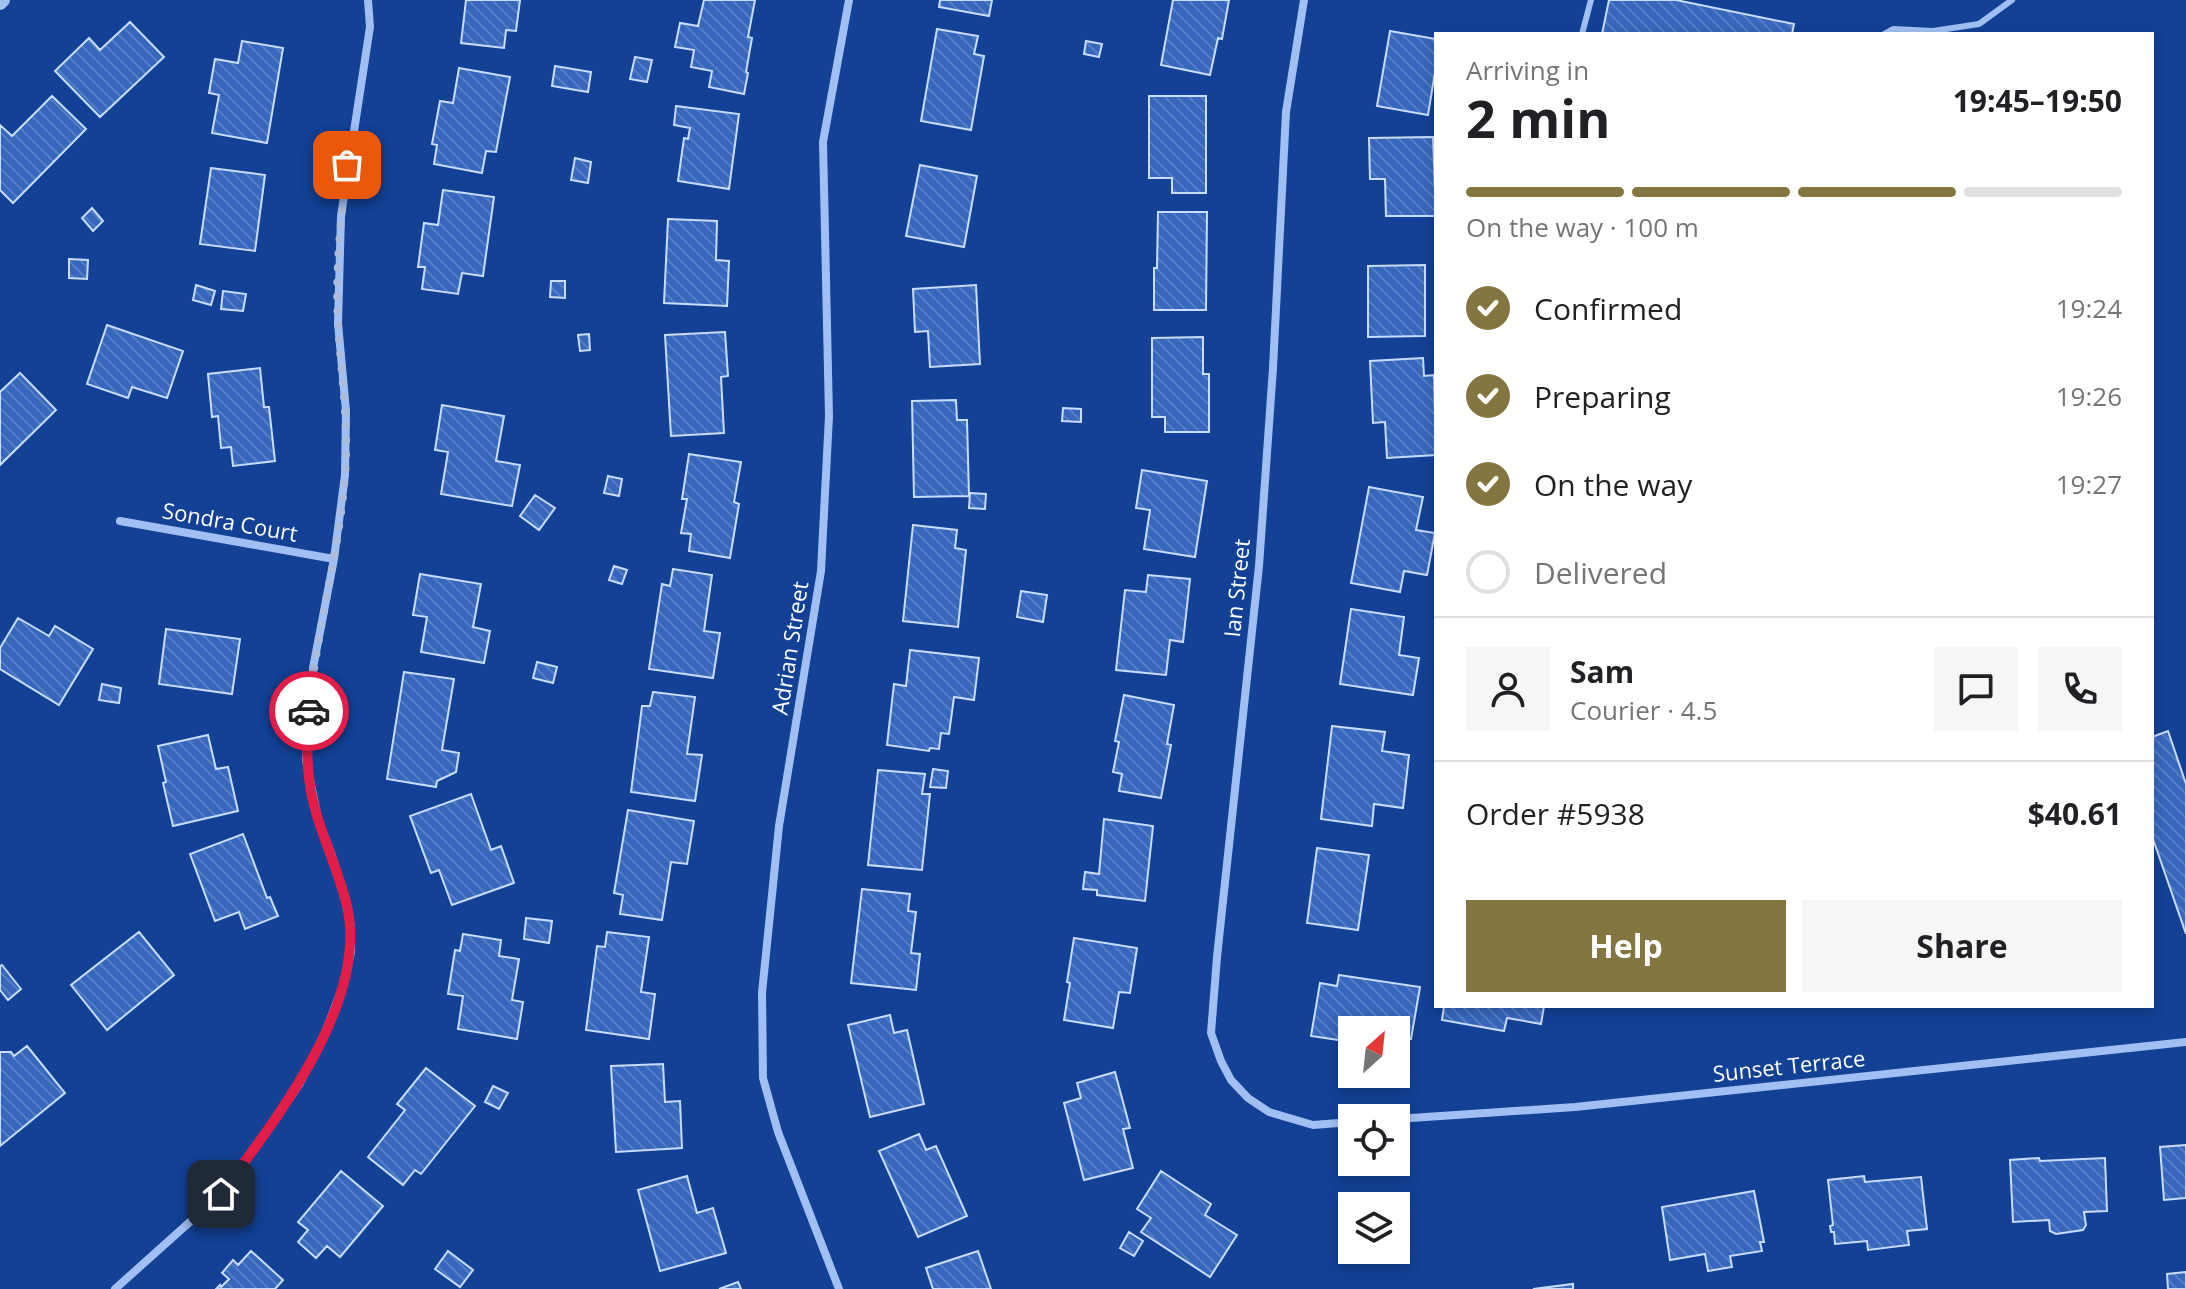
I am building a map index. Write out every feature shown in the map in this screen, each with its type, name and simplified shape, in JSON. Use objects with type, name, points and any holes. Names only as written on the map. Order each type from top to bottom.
[{"type":"street","points":[[115,1289],[221,1194],[300,1083],[325,1033],[344,983],[351,952],[351,926],[346,903],[318,819],[306,760],[313,668],[334,559],[345,475],[346,411],[338,323],[341,216],[370,27],[368,0]]},
{"type":"street","name":"Adrian Street","points":[[839,1289],[778,1132],[763,1078],[762,993],[779,826],[821,571],[829,416],[823,142],[849,0]]},
{"type":"street","name":"Ian Street","points":[[1304,0],[1286,112],[1259,566],[1211,1033],[1231,1080],[1248,1098],[1269,1112],[1313,1125],[1338,1123]]},
{"type":"street","name":"Sondra Court","points":[[120,521],[334,559]]},
{"type":"street","name":"Sunset Terrace","points":[[1410,1118],[1575,1107],[2186,1042]]},
{"type":"lane","points":[[1583,32],[1591,0]]},
{"type":"lane","points":[[1888,32],[1893,29],[1933,31],[1979,24],[2012,0]]},
{"type":"building","points":[[466,0],[520,0],[516,31],[506,30],[504,48],[461,43]]},
{"type":"building","points":[[704,0],[755,0],[748,37],[752,38],[744,94],[709,87],[712,71],[691,67],[694,50],[675,47],[680,23],[698,26]]},
{"type":"building","points":[[940,0],[992,0],[989,16],[939,7]]},
{"type":"building","points":[[1173,0],[1229,0],[1222,39],[1218,38],[1210,75],[1161,65]]},
{"type":"building","points":[[1609,0],[1676,0],[1794,24],[1792,32],[1602,32]]},
{"type":"building","points":[[130,22],[164,57],[100,117],[55,71],[89,38],[100,50]]},
{"type":"building","points":[[937,29],[978,36],[974,54],[984,56],[971,130],[921,121]]},
{"type":"building","points":[[1390,31],[1434,39],[1434,78],[1428,115],[1377,106]]},
{"type":"building","points":[[242,41],[283,48],[267,143],[212,133],[219,95],[209,93],[215,59],[238,63]]},
{"type":"building","points":[[1086,41],[1102,44],[1099,57],[1084,54]]},
{"type":"building","points":[[635,57],[652,60],[647,82],[630,79]]},
{"type":"building","points":[[555,66],[591,72],[588,92],[552,86]]},
{"type":"building","points":[[459,68],[510,77],[496,152],[486,151],[482,173],[434,164],[437,145],[432,144],[440,101],[453,103]]},
{"type":"building","points":[[52,96],[86,129],[13,203],[0,190],[0,125],[12,136]]},
{"type":"building","points":[[1149,96],[1206,96],[1206,193],[1172,193],[1172,178],[1149,178]]},
{"type":"building","points":[[676,106],[739,114],[729,189],[678,181],[684,138],[688,139],[690,128],[674,125]]},
{"type":"building","points":[[1433,137],[1434,216],[1386,216],[1385,179],[1370,179],[1369,138]]},
{"type":"building","points":[[575,158],[591,162],[588,183],[571,180]]},
{"type":"building","points":[[920,165],[977,176],[964,247],[906,236]]},
{"type":"building","points":[[211,168],[265,175],[255,251],[200,244]]},
{"type":"building","points":[[443,190],[494,197],[483,276],[462,273],[458,294],[422,289],[425,267],[418,267],[424,223],[438,225]]},
{"type":"building","points":[[92,208],[103,221],[93,231],[82,218]]},
{"type":"building","points":[[1158,212],[1207,212],[1206,310],[1154,310]]},
{"type":"building","points":[[668,219],[717,221],[716,260],[729,261],[727,306],[664,303]]},
{"type":"building","points":[[69,259],[88,260],[87,279],[69,278]]},
{"type":"building","points":[[1425,265],[1425,336],[1368,337],[1368,266]]},
{"type":"building","points":[[551,281],[565,281],[565,298],[550,297]]},
{"type":"building","points":[[196,285],[215,291],[211,305],[193,300]]},
{"type":"building","points":[[976,285],[980,364],[930,367],[928,331],[915,332],[913,289]]},
{"type":"building","points":[[223,291],[246,294],[243,311],[221,309]]},
{"type":"building","points":[[107,325],[183,351],[167,398],[132,387],[128,398],[87,384]]},
{"type":"building","points":[[725,332],[728,376],[721,377],[724,433],[671,436],[665,335]]},
{"type":"building","points":[[589,334],[590,350],[580,351],[578,335]]},
{"type":"building","points":[[1203,337],[1203,374],[1209,374],[1209,432],[1165,432],[1165,417],[1152,417],[1152,338]]},
{"type":"building","points":[[1423,358],[1424,376],[1434,375],[1434,455],[1387,458],[1385,422],[1373,423],[1370,361]]},
{"type":"building","points":[[260,368],[264,407],[269,407],[275,461],[233,466],[231,447],[221,448],[218,416],[212,417],[208,374]]},
{"type":"building","points":[[20,373],[56,410],[0,465],[0,392]]},
{"type":"building","points":[[956,400],[957,420],[967,420],[969,496],[914,497],[912,401]]},
{"type":"building","points":[[442,405],[504,416],[496,461],[520,465],[512,506],[441,494],[448,452],[435,450]]},
{"type":"building","points":[[1063,408],[1081,409],[1081,422],[1062,421]]},
{"type":"building","points":[[689,454],[741,462],[734,502],[739,504],[730,558],[689,551],[691,534],[681,533],[687,499],[682,499]]},
{"type":"building","points":[[1142,470],[1207,481],[1195,557],[1144,549],[1150,510],[1136,508]]},
{"type":"building","points":[[608,476],[622,479],[619,496],[604,493]]},
{"type":"building","points":[[1369,487],[1423,497],[1416,530],[1434,533],[1427,575],[1404,571],[1400,592],[1351,583]]},
{"type":"building","points":[[970,493],[986,494],[985,509],[969,508]]},
{"type":"building","points":[[535,495],[555,508],[539,530],[520,516]]},
{"type":"building","points":[[913,525],[957,530],[955,548],[966,550],[958,627],[903,621]]},
{"type":"building","points":[[614,566],[627,570],[622,584],[609,580]]},
{"type":"building","points":[[673,569],[712,575],[704,631],[720,633],[713,678],[649,669],[662,584],[670,586]]},
{"type":"building","points":[[420,574],[481,584],[473,627],[490,631],[484,663],[421,652],[427,617],[413,615]]},
{"type":"building","points":[[1148,575],[1190,579],[1183,642],[1170,640],[1166,675],[1116,670],[1125,590],[1146,592]]},
{"type":"building","points":[[1021,591],[1047,595],[1043,622],[1017,617]]},
{"type":"building","points":[[1351,609],[1404,617],[1399,655],[1419,658],[1413,695],[1340,684]]},
{"type":"building","points":[[18,618],[49,636],[55,626],[93,649],[59,705],[0,669],[0,648]]},
{"type":"building","points":[[166,629],[240,639],[232,694],[159,684]]},
{"type":"building","points":[[910,650],[979,658],[974,700],[954,697],[949,734],[941,733],[939,749],[930,748],[929,751],[887,745],[894,684],[906,686]]},
{"type":"building","points":[[537,662],[557,667],[553,683],[533,678]]},
{"type":"building","points":[[404,672],[454,679],[442,750],[459,753],[456,772],[437,781],[436,787],[387,779]]},
{"type":"building","points":[[102,684],[121,688],[119,703],[99,700]]},
{"type":"building","points":[[653,692],[695,697],[687,754],[702,755],[695,801],[631,792],[642,706],[650,706]]},
{"type":"building","points":[[1124,695],[1174,705],[1167,744],[1171,745],[1161,798],[1119,791],[1122,774],[1113,772],[1119,742],[1115,741]]},
{"type":"building","points":[[1332,726],[1385,732],[1382,751],[1409,755],[1403,808],[1374,804],[1372,826],[1321,819]]},
{"type":"building","points":[[2168,731],[2186,784],[2186,934],[2154,842],[2154,736]]},
{"type":"building","points":[[208,735],[216,769],[228,767],[238,811],[173,826],[158,746]]},
{"type":"building","points":[[933,769],[948,771],[946,788],[930,787]]},
{"type":"building","points":[[878,770],[925,774],[922,794],[930,794],[922,870],[868,865]]},
{"type":"building","points":[[471,794],[491,850],[501,846],[514,883],[452,905],[439,870],[431,873],[410,816]]},
{"type":"building","points":[[628,810],[694,821],[687,864],[671,862],[662,920],[620,914],[623,895],[614,893]]},
{"type":"building","points":[[1104,819],[1153,826],[1145,901],[1097,895],[1097,890],[1083,889],[1085,872],[1099,874]]},
{"type":"building","points":[[243,834],[267,898],[270,897],[278,916],[245,929],[239,912],[215,921],[190,854]]},
{"type":"building","points":[[1317,848],[1369,855],[1358,930],[1307,923]]},
{"type":"building","points":[[862,889],[910,894],[908,911],[916,912],[911,953],[920,954],[916,990],[851,983]]},
{"type":"building","points":[[526,918],[552,921],[549,943],[524,939]]},
{"type":"building","points":[[139,932],[174,975],[107,1030],[71,985]]},
{"type":"building","points":[[607,932],[649,937],[641,992],[655,994],[649,1039],[586,1030],[597,946],[605,947]]},
{"type":"building","points":[[463,934],[501,940],[499,956],[519,959],[512,1000],[523,1002],[517,1039],[458,1029],[463,996],[448,994],[455,950],[460,951]]},
{"type":"building","points":[[1074,938],[1137,948],[1130,993],[1119,992],[1113,1028],[1064,1020]]},
{"type":"building","points":[[2,965],[21,989],[8,1000],[0,990]]},
{"type":"building","points":[[1339,975],[1420,987],[1411,1039],[1410,1016],[1338,1016],[1338,1040],[1311,1036],[1320,983],[1337,986]]},
{"type":"building","points":[[1444,1008],[1544,1008],[1541,1024],[1507,1018],[1504,1031],[1442,1020]]},
{"type":"building","points":[[890,1015],[894,1033],[907,1030],[924,1104],[870,1117],[848,1025]]},
{"type":"building","points":[[27,1046],[65,1093],[0,1146],[0,1052],[11,1052],[14,1056]]},
{"type":"building","points":[[663,1064],[665,1102],[680,1101],[682,1148],[616,1152],[611,1066]]},
{"type":"building","points":[[426,1068],[475,1106],[421,1174],[415,1170],[403,1185],[368,1157],[405,1110],[397,1104]]},
{"type":"building","points":[[1115,1072],[1130,1128],[1123,1129],[1133,1168],[1084,1180],[1064,1103],[1081,1098],[1077,1083]]},
{"type":"building","points":[[493,1086],[508,1093],[499,1109],[485,1102]]},
{"type":"building","points":[[919,1134],[926,1150],[936,1146],[967,1216],[918,1237],[879,1151]]},
{"type":"building","points":[[2186,1145],[2186,1198],[2164,1200],[2160,1147]]},
{"type":"building","points":[[2039,1158],[2040,1161],[2105,1158],[2107,1211],[2084,1212],[2086,1225],[2083,1230],[2056,1234],[2050,1231],[2049,1220],[2013,1222],[2010,1160]]},
{"type":"building","points":[[341,1171],[383,1206],[340,1257],[327,1246],[316,1258],[298,1242],[308,1230],[298,1222]]},
{"type":"building","points":[[1161,1171],[1211,1204],[1205,1215],[1237,1235],[1210,1277],[1141,1232],[1151,1218],[1137,1209]]},
{"type":"building","points":[[687,1176],[697,1213],[713,1208],[726,1253],[660,1271],[638,1190]]},
{"type":"building","points":[[1864,1176],[1865,1182],[1921,1177],[1927,1229],[1907,1231],[1909,1245],[1868,1250],[1867,1241],[1835,1244],[1830,1226],[1833,1225],[1828,1180]]},
{"type":"building","points":[[1754,1191],[1764,1242],[1760,1242],[1762,1251],[1730,1256],[1732,1267],[1708,1271],[1705,1254],[1670,1260],[1662,1207]]},
{"type":"building","points":[[1129,1232],[1143,1241],[1134,1256],[1120,1248]]},
{"type":"building","points":[[251,1251],[283,1280],[275,1289],[216,1289],[229,1279],[222,1273],[233,1260],[238,1265]]},
{"type":"building","points":[[448,1251],[473,1270],[460,1287],[435,1269]]},
{"type":"building","points":[[978,1251],[991,1289],[933,1289],[926,1268]]},
{"type":"building","points":[[2186,1272],[2186,1289],[2168,1289],[2167,1274]]},
{"type":"building","points":[[738,1282],[741,1289],[719,1289]]},
{"type":"building","points":[[1573,1284],[1573,1289],[1533,1289]]},
{"type":"way so far","points":[[309,711],[313,668],[334,559],[345,475],[346,411],[338,323],[341,216],[347,165]]},
{"type":"route","points":[[221,1194],[300,1083],[325,1033],[344,983],[351,952],[351,926],[346,903],[310,787],[306,760],[309,711]]}]
